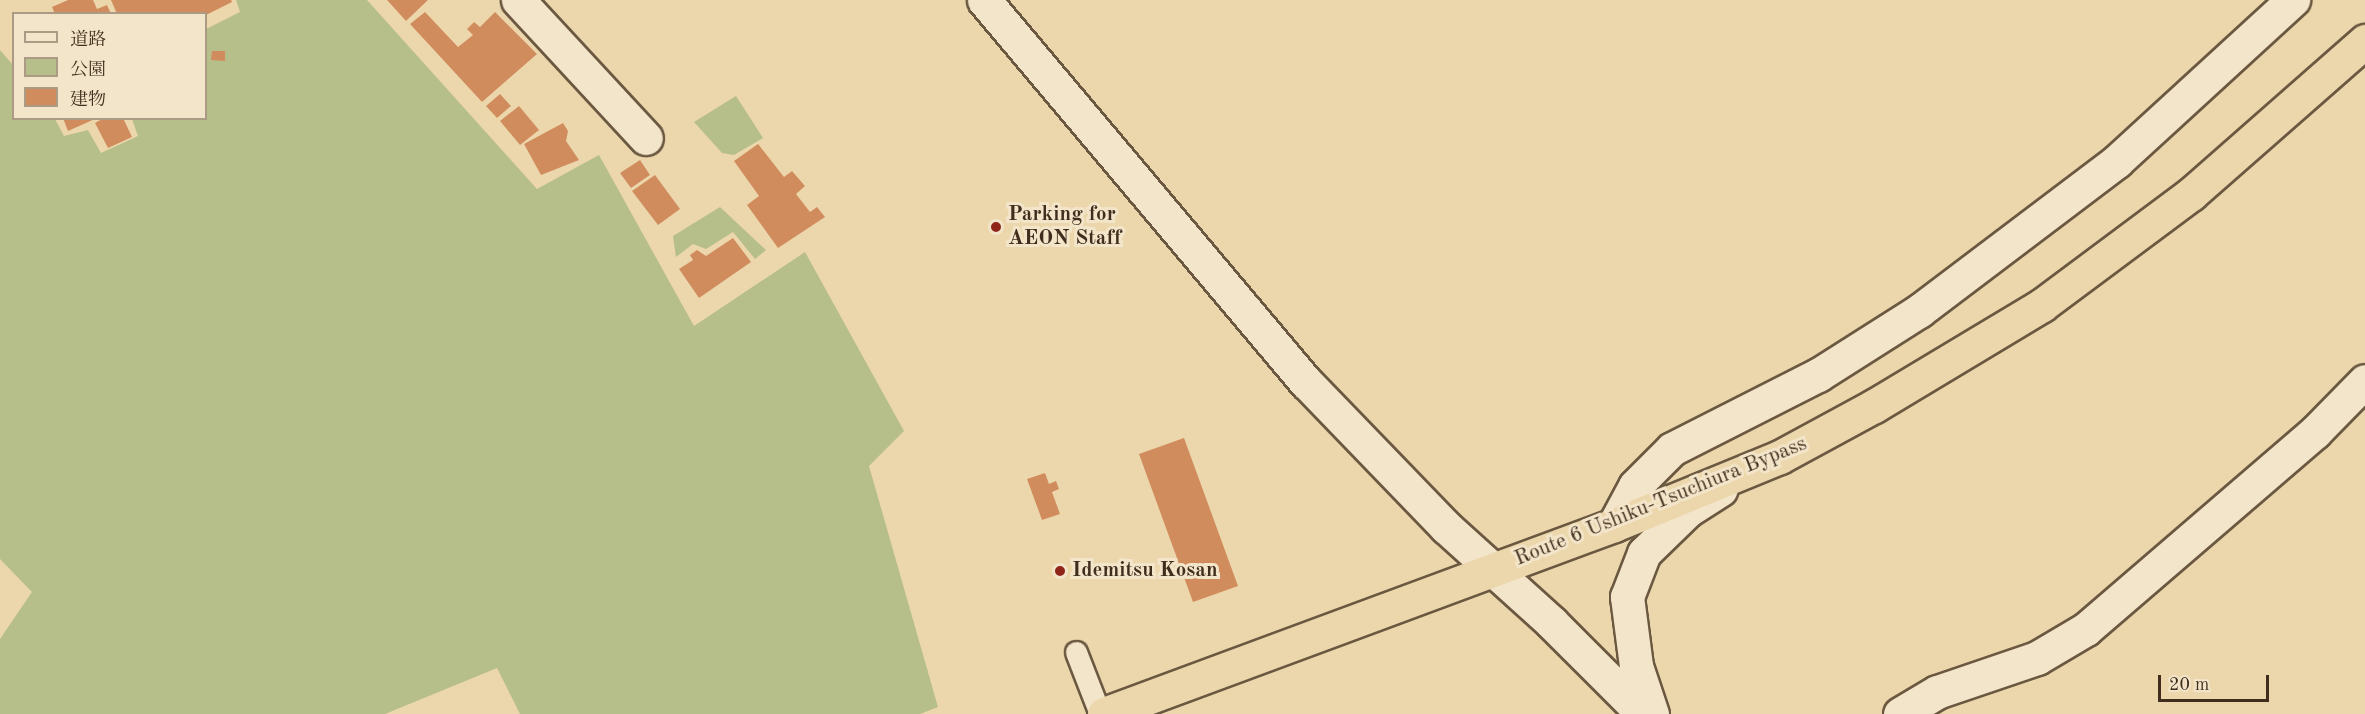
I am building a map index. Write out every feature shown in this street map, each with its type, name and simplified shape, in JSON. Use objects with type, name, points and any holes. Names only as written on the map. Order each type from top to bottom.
[{"type":"highway","name":"Route 6 Ushiku-Tsuchiura Bypass","points":[[1102,714],[1494,571],[1780,457],[2042,305],[2191,194],[2365,41]]},
{"type":"street","points":[[518,0],[646,138]]},
{"type":"street","points":[[984,0],[1256,328],[1330,422],[1494,571],[1643,714]]},
{"type":"street","points":[[1614,525],[1649,467],[1672,449],[1818,375],[1919,311],[2117,161],[2293,0]]},
{"type":"street","points":[[1900,714],[1937,692],[2037,658],[2086,629],[2307,439],[2365,381]]},
{"type":"street","points":[[1652,714],[1636,666],[1626,613],[1627,597],[1644,553],[1687,511],[1780,457]]},
{"type":"lane","points":[[1076,652],[1102,714]]},
{"type":"green space","points":[[236,0],[367,0],[537,189],[599,155],[694,326],[805,252],[904,431],[869,466],[938,707],[920,714],[520,714],[497,668],[385,714],[0,714],[0,639],[32,592],[0,559],[0,50],[12,64],[12,120],[56,120],[64,136],[88,130],[101,153],[138,136],[132,120],[207,120],[207,28],[240,12]]},
{"type":"green space","points":[[736,96],[763,138],[734,155],[722,153],[694,122]]},
{"type":"green space","points":[[720,207],[766,250],[755,259],[733,232],[706,249],[693,244],[676,257],[673,236]]},
{"type":"building","points":[[68,0],[93,0],[97,9],[107,5],[110,12],[54,12],[52,7]]},
{"type":"building","points":[[111,0],[231,0],[232,2],[207,14],[207,12],[116,12]]},
{"type":"building","points":[[387,0],[428,0],[406,21]]},
{"type":"building","points":[[425,12],[458,47],[473,35],[467,29],[474,22],[480,27],[495,12],[537,54],[482,102],[410,24]]},
{"type":"building","points":[[212,51],[225,51],[225,61],[211,60]]},
{"type":"building","points":[[500,94],[511,106],[497,118],[486,106]]},
{"type":"building","points":[[519,106],[539,130],[520,145],[500,121]]},
{"type":"building","points":[[64,120],[93,120],[68,131]]},
{"type":"building","points":[[100,120],[124,120],[132,137],[108,148],[95,123]]},
{"type":"building","points":[[563,123],[568,131],[566,141],[579,160],[541,175],[524,144]]},
{"type":"building","points":[[758,144],[784,177],[792,171],[805,186],[796,194],[810,212],[817,207],[825,217],[778,248],[747,205],[759,196],[734,161]]},
{"type":"building","points":[[640,160],[650,175],[631,188],[620,173]]},
{"type":"building","points":[[655,175],[680,209],[658,225],[632,191]]},
{"type":"building","points":[[733,238],[751,262],[699,298],[679,269],[693,260],[690,255],[697,250],[706,256]]},
{"type":"building","points":[[1184,438],[1238,586],[1193,602],[1139,454]]},
{"type":"building","points":[[1045,473],[1049,484],[1056,481],[1059,489],[1052,492],[1060,514],[1042,520],[1027,479]]},
{"type":"place","name":"Parking for AEON Staff","points":[[996,227]]},
{"type":"place","name":"Idemitsu Kosan","points":[[1060,571]]}]
